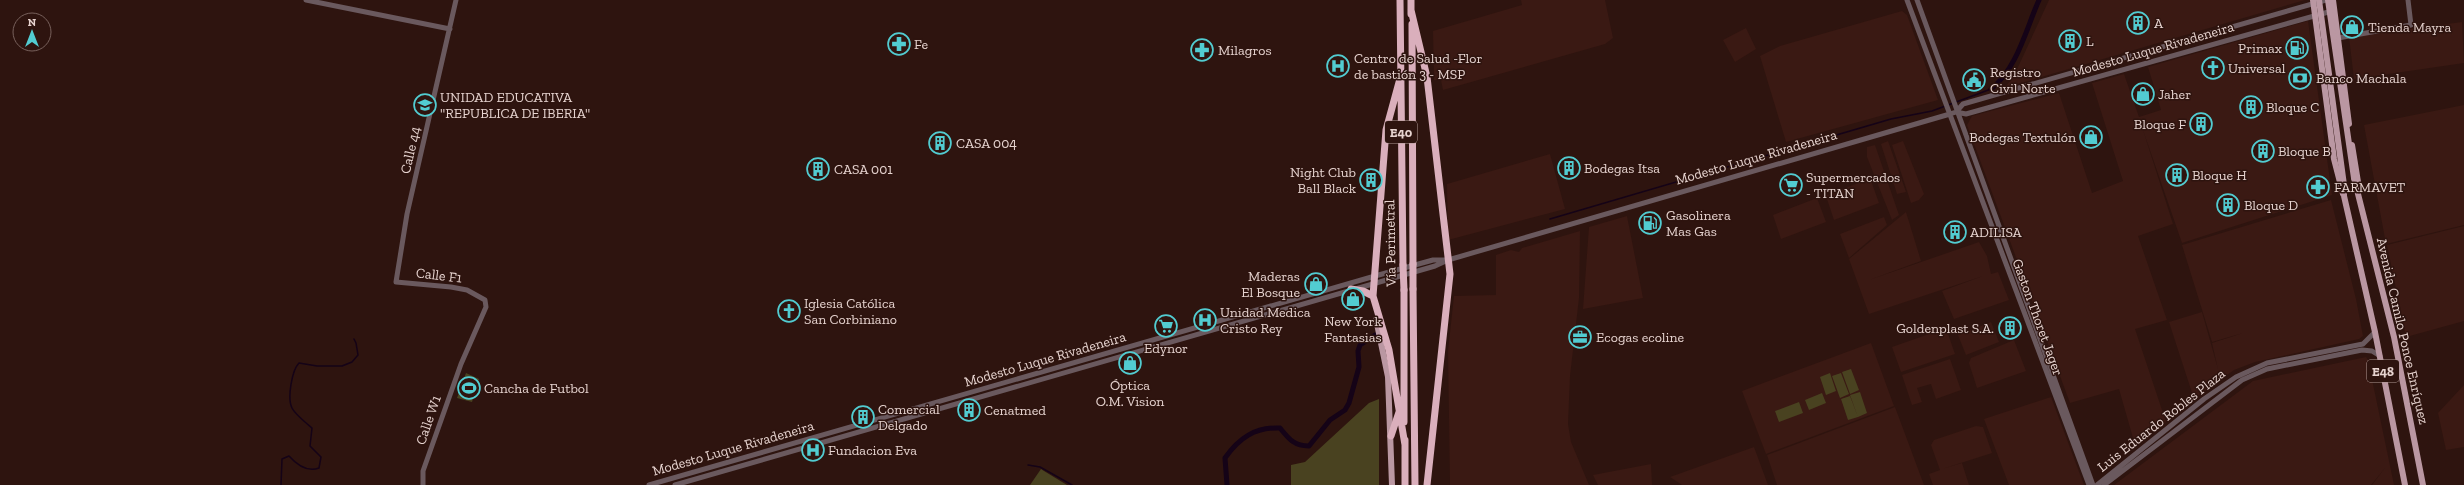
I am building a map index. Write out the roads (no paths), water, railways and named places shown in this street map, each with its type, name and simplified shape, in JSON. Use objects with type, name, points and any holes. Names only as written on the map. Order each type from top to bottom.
[{"type":"highway","name":"Vía Perimetral","points":[[1400,0],[1405,485]]},
{"type":"highway","name":"Vía Perimetral","points":[[1411,0],[1415,485]]},
{"type":"highway","points":[[1412,10],[1427,77],[1450,274],[1427,485]]},
{"type":"highway","points":[[1373,296],[1386,130],[1401,75]]},
{"type":"highway","points":[[1351,290],[1363,291],[1373,296],[1378,305],[1389,350],[1405,445]]},
{"type":"highway","points":[[1390,436],[1404,396]]},
{"type":"main road","name":"Avenida Camilo Ponce Enríquez","points":[[2320,0],[2344,185],[2344,196]]},
{"type":"main road","name":"Avenida Camilo Ponce Enríquez","points":[[2327,0],[2354,178],[2358,187]]},
{"type":"main road","name":"Avenida Camilo Ponce Enríquez","points":[[2333,0],[2358,187],[2394,337],[2424,483]]},
{"type":"main road","name":"Avenida Camilo Ponce Enríquez","points":[[2313,1],[2334,159],[2375,332],[2405,485]]},
{"type":"main road","points":[[2320,53],[2326,40],[2338,38]]},
{"type":"main road","name":"Vía Perimetral","points":[[1373,296],[1373,307],[1386,361],[1392,485]]},
{"type":"street","points":[[306,0],[450,29]]},
{"type":"street","name":"Calle 44","points":[[396,282],[407,214],[456,0]]},
{"type":"street","name":"Gaston Thoret Jager","points":[[1907,0],[2089,485]]},
{"type":"street","name":"Gaston Thoret Jager","points":[[1917,0],[1956,112],[2022,285],[2093,485]]},
{"type":"street","name":"Modesto Luque Rivadeneira","points":[[1956,112],[1963,104],[2313,1],[2327,0]]},
{"type":"street","points":[[2338,38],[2411,26],[2408,0]]},
{"type":"street","name":"Modesto Luque Rivadeneira","points":[[649,485],[1375,279],[1435,266],[1448,260],[1956,112],[1966,114],[2334,10]]},
{"type":"street","name":"Modesto Luque Rivadeneira","points":[[675,485],[1351,290],[1375,279]]},
{"type":"street","name":"Calle F1","points":[[396,282],[451,287],[478,295]]},
{"type":"street","name":"Calle W1","points":[[423,485],[423,471],[461,364],[485,314],[485,300],[478,295]]},
{"type":"street","name":"Luis Eduardo Robles Plaza","points":[[2097,485],[2204,399],[2236,377],[2267,363],[2363,344],[2375,332]]},
{"type":"street","name":"Luis Eduardo Robles Plaza","points":[[2104,485],[2242,380],[2268,369],[2362,350],[2372,351],[2380,356]]},
{"type":"street","points":[[860,432],[859,428],[864,423]]},
{"type":"street","points":[[807,447],[816,441],[815,437]]},
{"type":"street","points":[[671,485],[679,481],[682,476]]},
{"type":"waterway","points":[[1991,89],[2008,71],[2014,60],[2039,0]]},
{"type":"waterway","points":[[1550,219],[1891,119],[1932,111],[1991,89]]},
{"type":"waterway","points":[[1227,485],[1225,458],[1230,451],[1248,435],[1263,429],[1280,428],[1292,441],[1299,445],[1309,446],[1330,420],[1345,410],[1349,403],[1359,367],[1358,351],[1360,345],[1375,335]]},
{"type":"waterway","points":[[281,485],[282,459],[289,456],[303,467],[315,469],[319,468],[321,457],[310,446],[312,428],[292,408],[290,391],[292,378],[296,367],[299,363],[317,366],[342,366],[352,362],[358,355],[354,339]]},
{"type":"waterway","points":[[1028,465],[1040,467],[1072,485]]},
{"type":"place","name":"A","points":[[2138,23]]},
{"type":"place","name":"Tienda Mayra","points":[[2352,27]]},
{"type":"place","name":"L","points":[[2070,41]]},
{"type":"place","name":"Fe","points":[[899,44]]},
{"type":"place","name":"Primax","points":[[2297,48]]},
{"type":"place","name":"Milagros","points":[[1202,50]]},
{"type":"place","name":"Centro de Salud -Flor de bastión 3 - MSP","points":[[1338,66]]},
{"type":"place","name":"Universal","points":[[2213,68]]},
{"type":"place","name":"Banco Machala","points":[[2300,78]]},
{"type":"place","name":"Registro Civil Norte","points":[[1974,80]]},
{"type":"place","name":"Jaher","points":[[2143,94]]},
{"type":"place","name":"UNIDAD EDUCATIVA \"REPUBLICA DE IBERIA\"","points":[[425,105]]},
{"type":"place","name":"Bloque C","points":[[2251,107]]},
{"type":"place","name":"Bloque F","points":[[2201,124]]},
{"type":"place","name":"Bodegas Textulón","points":[[2091,137]]},
{"type":"place","name":"CASA 004","points":[[940,143]]},
{"type":"place","name":"Bloque B","points":[[2263,151]]},
{"type":"place","name":"Bodegas Itsa","points":[[1569,168]]},
{"type":"place","name":"CASA 001","points":[[818,169]]},
{"type":"place","name":"Bloque H","points":[[2177,175]]},
{"type":"place","name":"Night Club Ball Black","points":[[1371,180]]},
{"type":"place","name":"Supermercados - TITAN","points":[[1791,185]]},
{"type":"place","name":"FARMAVET","points":[[2318,187]]},
{"type":"place","name":"Bloque D","points":[[2228,205]]},
{"type":"place","name":"Gasolinera Mas Gas","points":[[1650,223]]},
{"type":"place","name":"ADILISA","points":[[1955,232]]},
{"type":"place","name":"Maderas El Bosque","points":[[1316,284]]},
{"type":"place","name":"New York Fantasias","points":[[1353,299]]},
{"type":"place","name":"Iglesia Católica San Corbiniano","points":[[789,311]]},
{"type":"place","name":"Unidad Medica Cristo Rey","points":[[1205,320]]},
{"type":"place","name":"Edynor","points":[[1166,326]]},
{"type":"place","name":"Goldenplast S.A.","points":[[2010,328]]},
{"type":"place","name":"Ecogas ecoline","points":[[1580,337]]},
{"type":"place","name":"Óptica O.M. Vision","points":[[1130,363]]},
{"type":"place","name":"Cancha de Futbol","points":[[469,388]]},
{"type":"place","name":"Cenatmed","points":[[969,410]]},
{"type":"place","name":"Comercial Delgado","points":[[863,417]]},
{"type":"place","name":"Fundacion Eva","points":[[813,450]]}]
